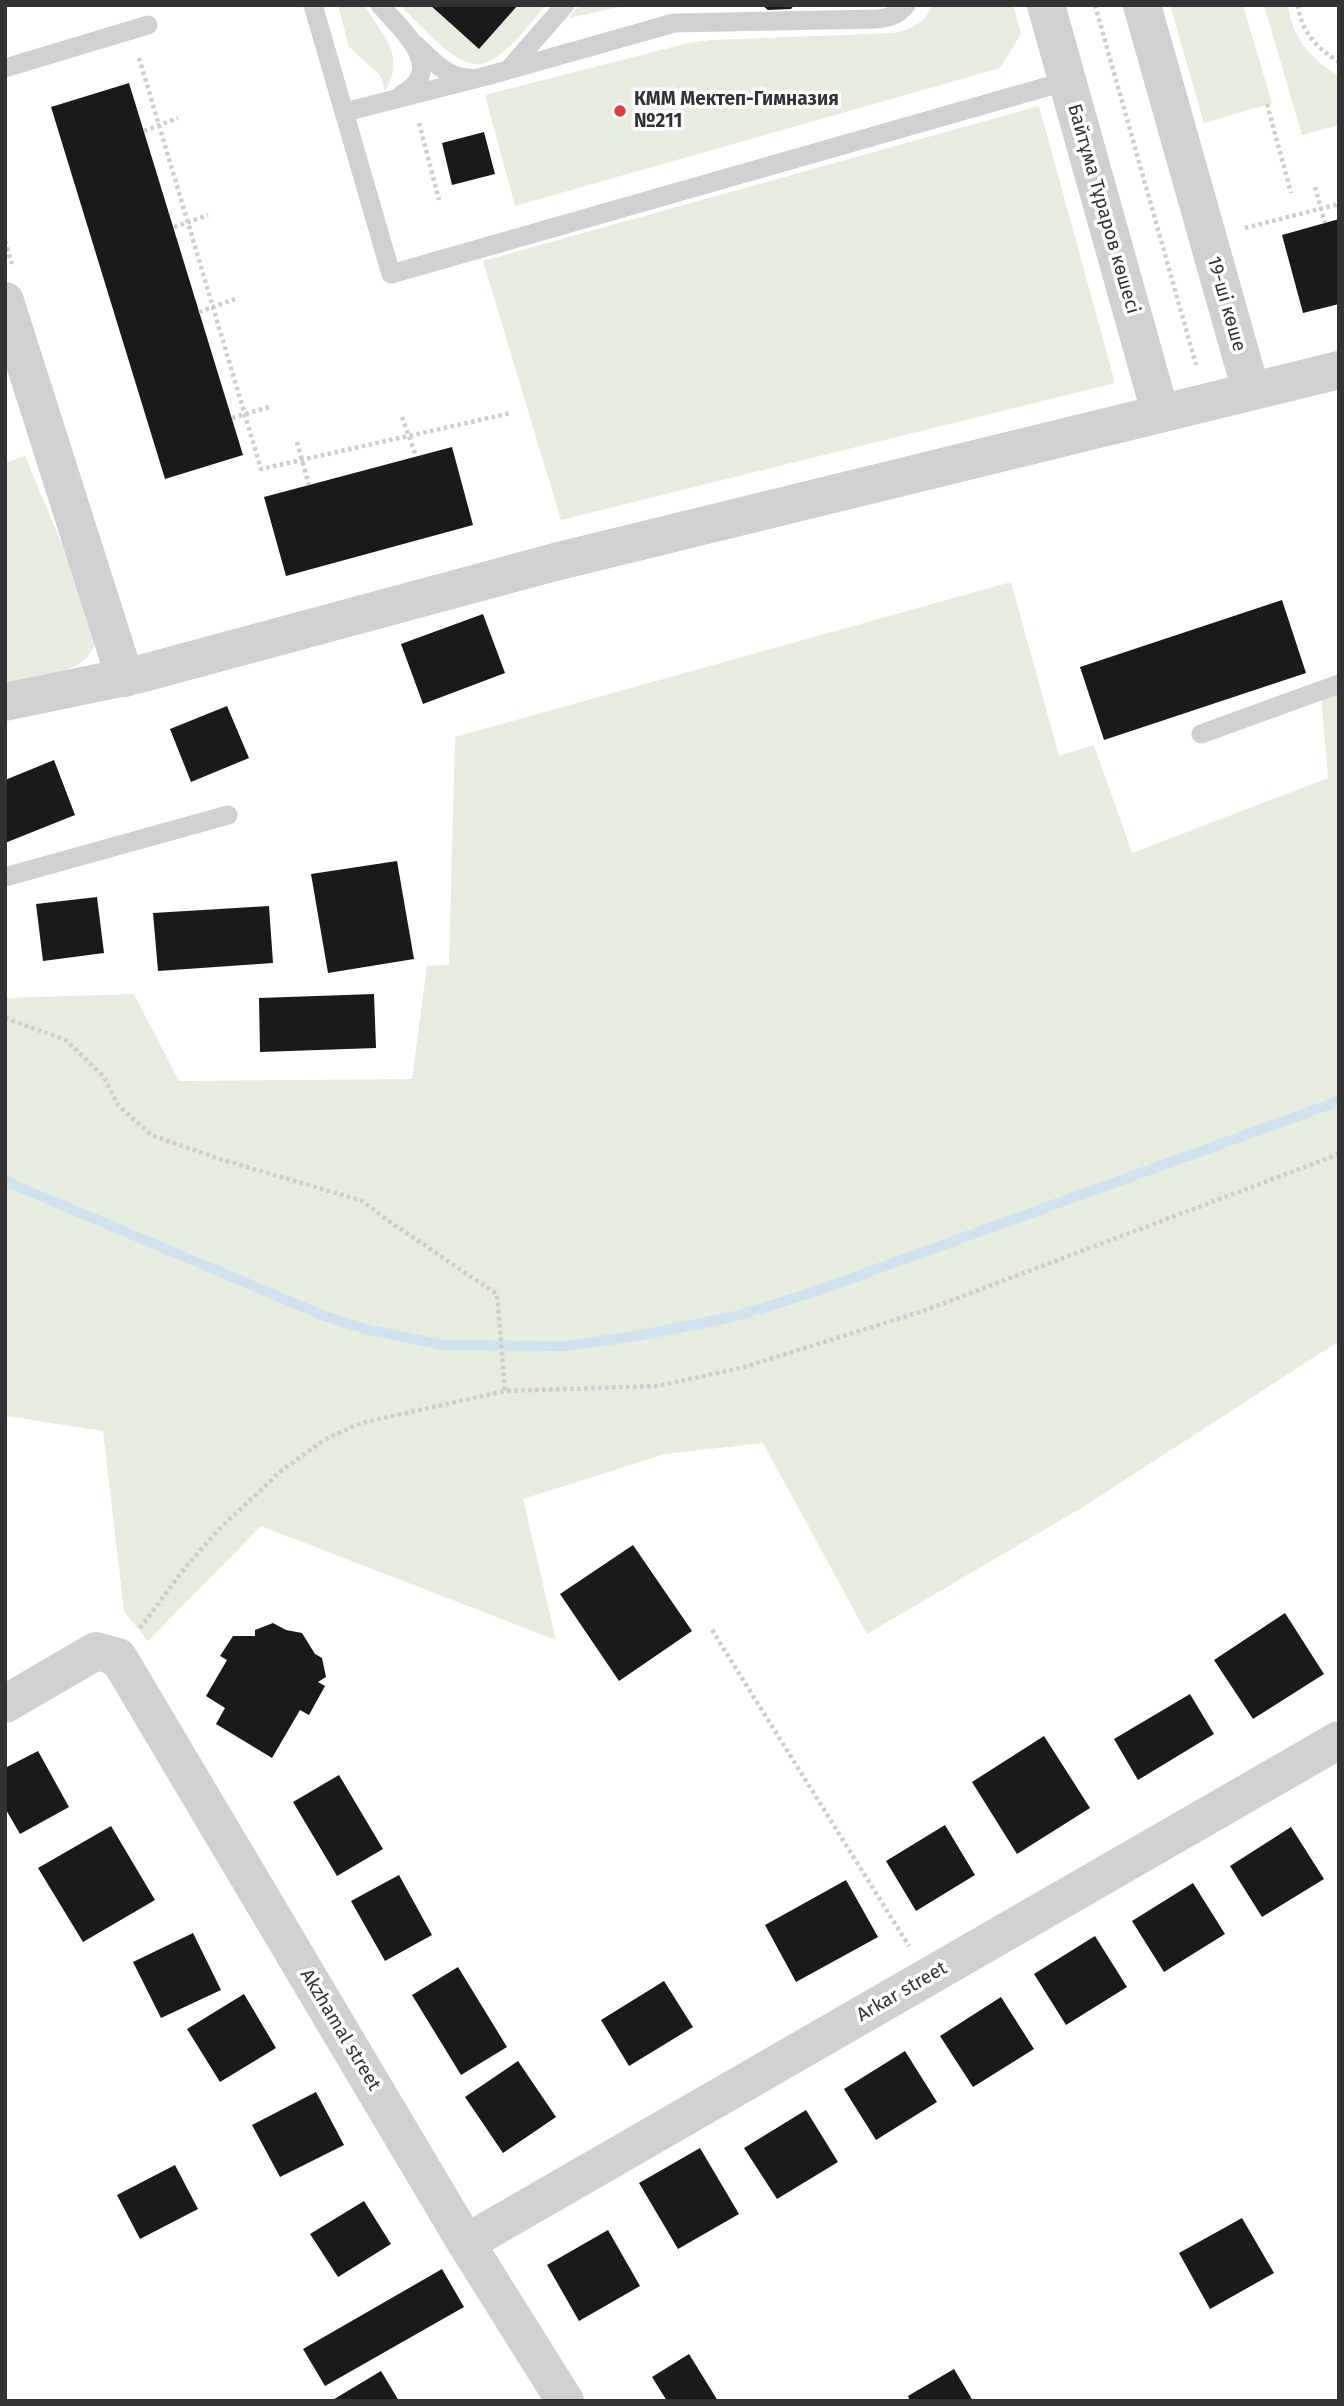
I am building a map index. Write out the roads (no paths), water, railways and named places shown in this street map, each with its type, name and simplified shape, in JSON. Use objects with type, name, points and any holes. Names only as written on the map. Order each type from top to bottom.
[{"type":"street","name":"Байтұма Тұраров көшесі","points":[[1046,5],[1160,412]]},
{"type":"street","name":"19-ші көше","points":[[1142,5],[1251,391]]},
{"type":"street","points":[[5,301],[125,678]]},
{"type":"street","points":[[5,702],[125,678],[555,562],[1339,370]]},
{"type":"street","name":"Akzhamal street","points":[[5,1704],[96,1651],[118,1657],[466,2243],[565,2401]]},
{"type":"street","name":"Arkar street","points":[[466,2243],[1339,1740]]},
{"type":"lane","points":[[313,5],[391,274],[1067,81]]},
{"type":"lane","points":[[380,5],[435,63],[459,78],[474,78],[499,72],[565,5]]},
{"type":"lane","points":[[345,112],[674,23],[694,13],[877,19],[890,18],[906,5]]},
{"type":"lane","points":[[5,68],[140,27]]},
{"type":"lane","points":[[403,96],[421,75],[420,55],[406,35]]},
{"type":"lane","points":[[1201,734],[1339,684]]},
{"type":"lane","points":[[5,877],[228,815]]},
{"type":"waterway","points":[[5,1181],[322,1315],[365,1329],[443,1345],[566,1346],[636,1336],[732,1317],[808,1294],[1339,1101]]},
{"type":"place","name":"КММ Мектеп-Гимназия №211","points":[[620,111]]}]
